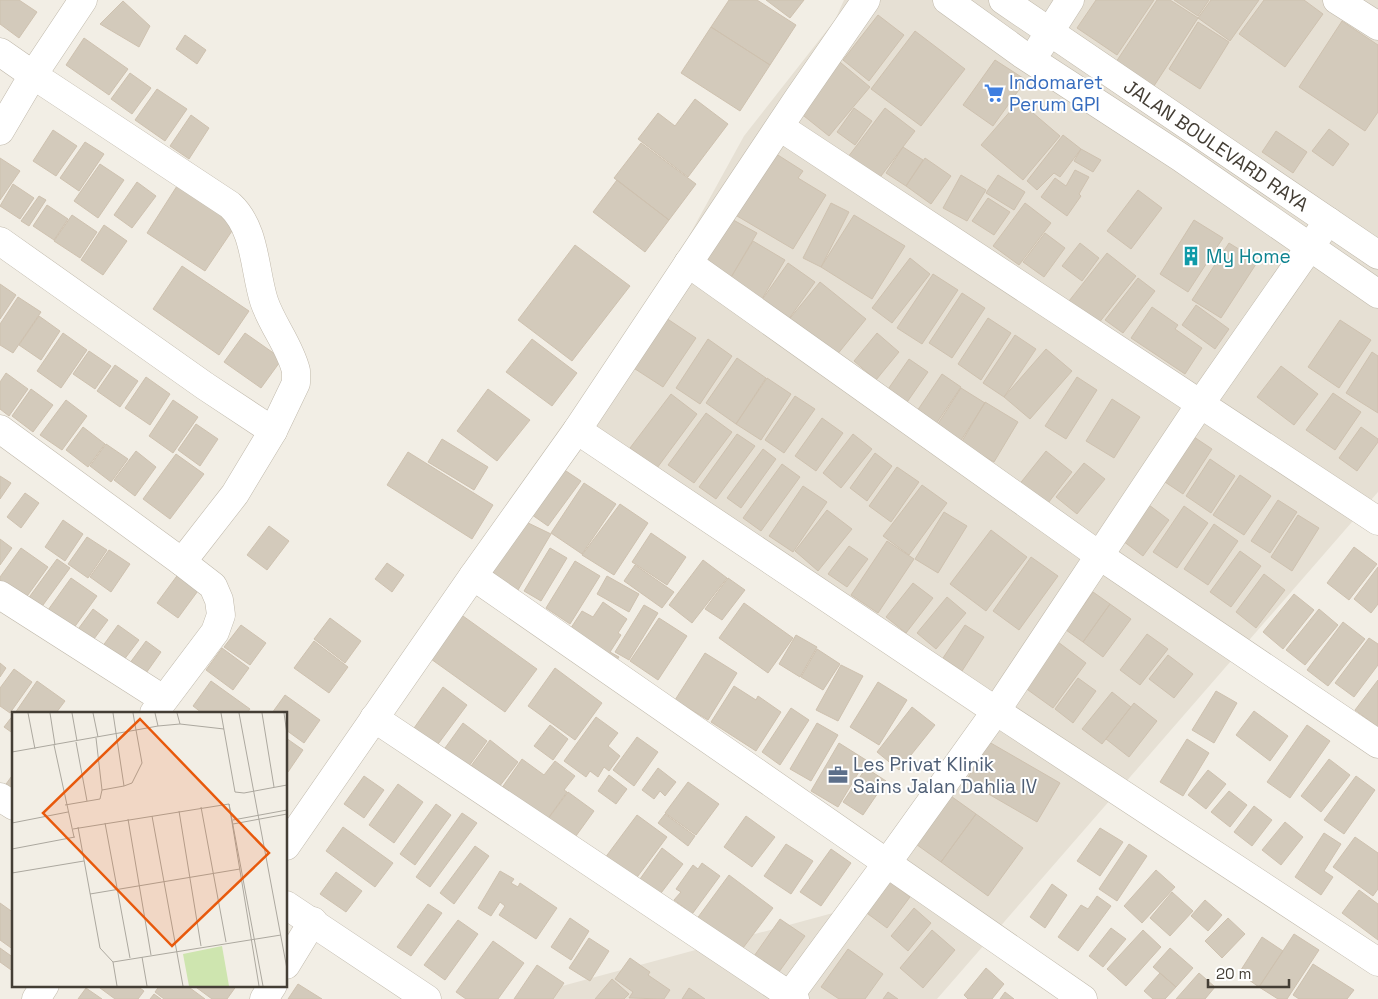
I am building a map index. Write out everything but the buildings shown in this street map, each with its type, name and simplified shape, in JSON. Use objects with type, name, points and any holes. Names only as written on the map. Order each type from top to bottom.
[{"type":"street","points":[[0,131],[33,75],[83,0]]},
{"type":"street","points":[[288,843],[473,576],[577,430],[866,0]]},
{"type":"street","name":"JALAN BOULEVARD RAYA","points":[[947,0],[1033,60],[1180,157],[1378,294]]},
{"type":"street","name":"JALAN BOULEVARD RAYA","points":[[1003,0],[1031,8],[1049,31],[1378,255]]},
{"type":"street","points":[[1033,60],[1049,31],[1070,0]]},
{"type":"street","points":[[1337,0],[1378,26]]},
{"type":"street","points":[[1008,43],[1011,34],[1031,8]]},
{"type":"street","points":[[0,52],[230,205],[239,214],[247,229],[265,302],[296,371],[296,382],[273,430],[235,494],[182,562]]},
{"type":"street","points":[[780,126],[1378,521]]},
{"type":"street","points":[[374,718],[790,998],[996,711],[1201,403],[1328,221]]},
{"type":"street","points":[[0,241],[206,386],[273,430]]},
{"type":"street","points":[[688,263],[1100,556],[1378,744]]},
{"type":"street","points":[[0,429],[213,586],[219,600],[221,615],[215,632],[158,706],[0,594]]},
{"type":"street","points":[[577,430],[996,711],[1378,962]]},
{"type":"street","points":[[473,576],[1083,999]]},
{"type":"street","points":[[0,797],[12,805]]},
{"type":"street","points":[[288,906],[427,999]]},
{"type":"street","points":[[288,960],[312,921]]},
{"type":"street","points":[[36,999],[44,986]]},
{"type":"street","points":[[264,999],[272,986]]},
{"type":"shaded area","points":[[844,0],[1378,0],[1378,492],[937,999],[514,999],[833,913],[981,719],[560,435],[640,325],[744,136],[835,20]]},
{"type":"place","name":"Indomaret Perum GPI","points":[[994,93]]},
{"type":"place","name":"My Home","points":[[1191,256]]},
{"type":"place","name":"Les Privat Klinik Sains Jalan Dahlia IV","points":[[838,775]]}]
